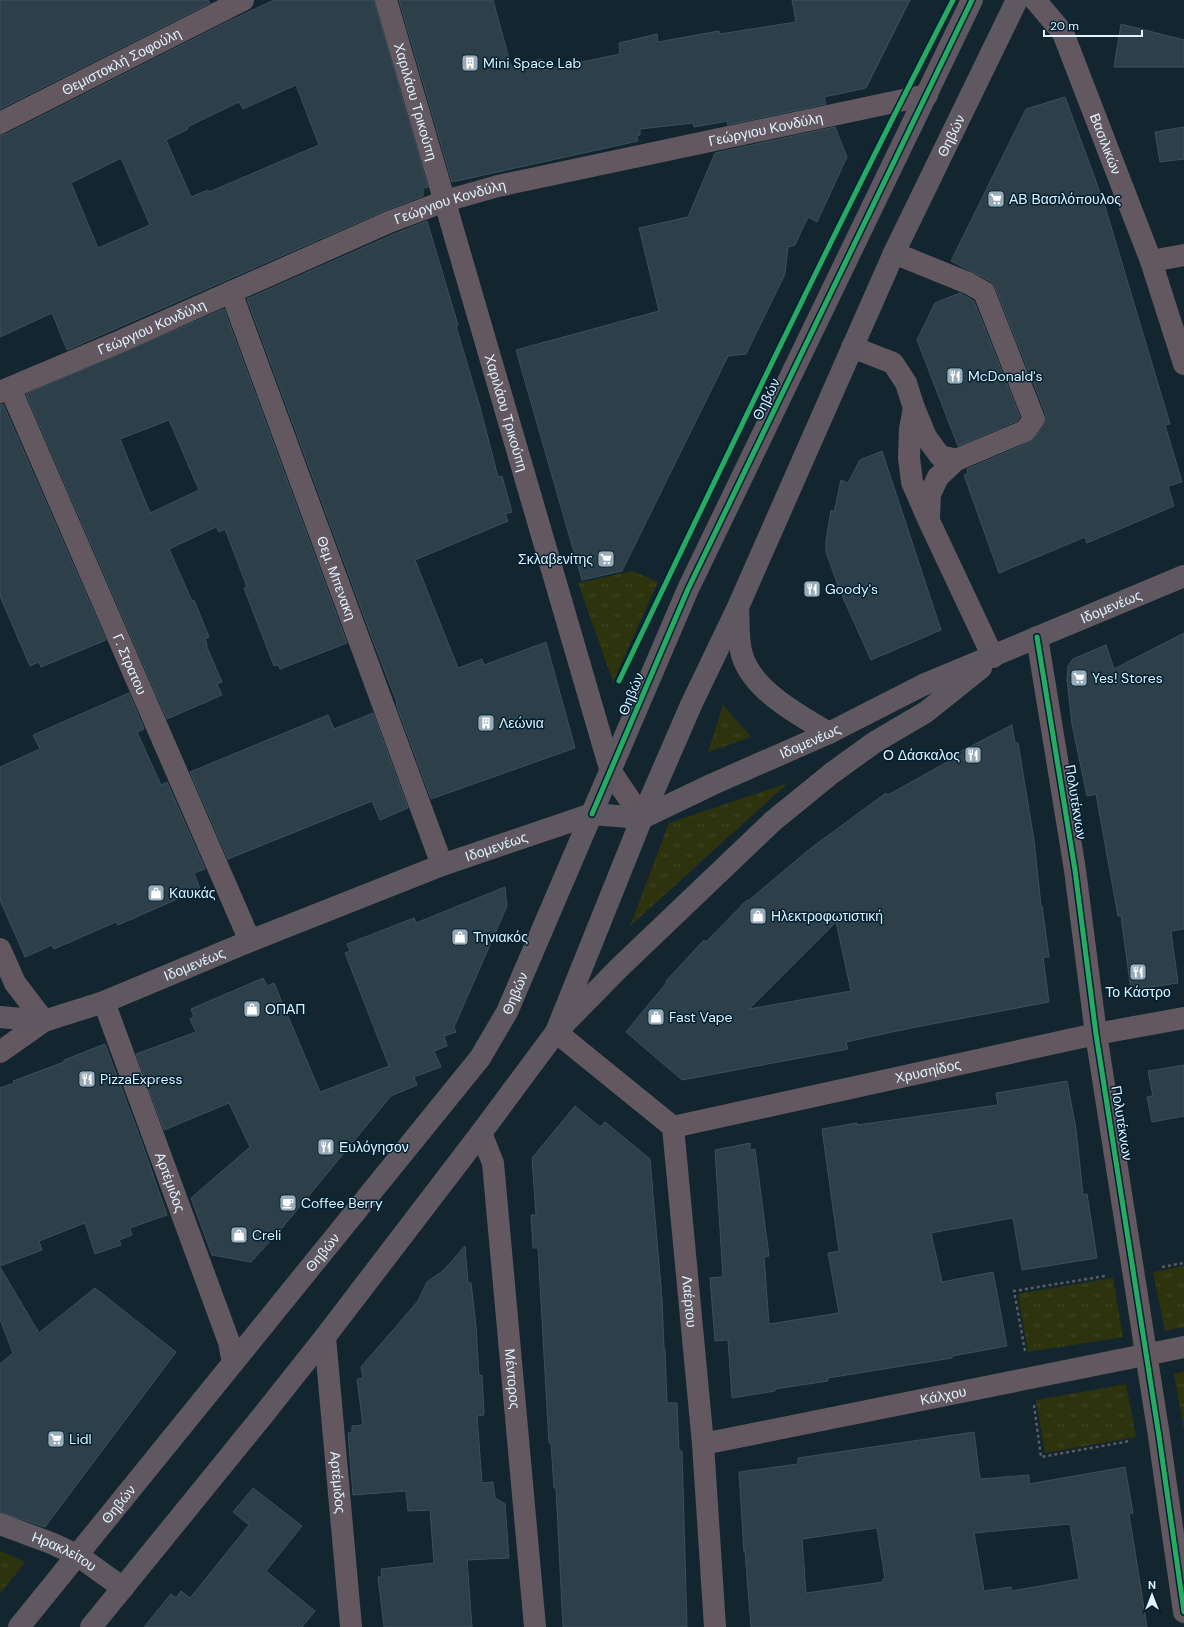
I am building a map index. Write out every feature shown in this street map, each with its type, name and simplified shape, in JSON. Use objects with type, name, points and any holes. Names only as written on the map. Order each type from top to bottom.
[{"type":"main road","name":"Θηβών","points":[[19,1627],[480,1058],[507,1012],[688,589],[972,0]]},
{"type":"main road","name":"Θηβών","points":[[91,1627],[325,1337],[556,1032],[642,818],[691,704],[738,607],[894,254],[1017,0]]},
{"type":"main road","name":"Ιδομενέως","points":[[44,1021],[104,1002],[250,941],[442,865],[592,814],[642,818],[713,784],[830,733],[923,685],[1184,576]]},
{"type":"main road","points":[[738,607],[741,652],[750,672],[767,691],[789,708],[830,733]]},
{"type":"main road","name":"Ιδομενέως","points":[[556,1032],[626,961],[772,821],[863,750],[926,712],[967,680],[993,656]]},
{"type":"main road","points":[[0,1016],[44,1021]]},
{"type":"main road","name":"Ηρακλείτου","points":[[0,1524],[78,1555],[123,1588]]},
{"type":"street","name":"Θεμιστοκλή Σοφούλη","points":[[0,122],[243,0]]},
{"type":"street","name":"Χαριλάου Τρικούπη","points":[[386,0],[611,772],[642,818]]},
{"type":"street","name":"Βασιλικών","points":[[1035,0],[1063,33],[1151,261],[1184,364]]},
{"type":"street","name":"Γεώργιου Κονδύλη","points":[[5,390],[389,222],[445,201],[498,186],[926,95]]},
{"type":"street","points":[[894,254],[968,283],[984,292],[1034,419],[1025,431],[956,460],[938,477],[930,494],[929,521]]},
{"type":"street","points":[[1151,261],[1184,255]]},
{"type":"street","name":"Θεμ. Μπενακη","points":[[231,292],[442,865]]},
{"type":"street","points":[[852,347],[893,363],[906,383],[926,437],[940,456],[956,460]]},
{"type":"street","name":"Γ. Στρατου","points":[[5,390],[250,941]]},
{"type":"street","points":[[914,408],[910,429],[909,458],[912,482],[993,656]]},
{"type":"street","name":"Πολυτέκνων","points":[[1037,638],[1074,870],[1096,1034],[1160,1436],[1184,1612]]},
{"type":"street","points":[[0,949],[14,983],[44,1021]]},
{"type":"street","name":"Αρτέμιδος","points":[[104,1002],[229,1342],[233,1363]]},
{"type":"street","name":"Χρυσηίδος","points":[[673,1127],[1096,1034],[1184,1018]]},
{"type":"street","name":"Ιδομενέως","points":[[0,1052],[44,1021]]},
{"type":"street","points":[[556,1032],[673,1127]]},
{"type":"street","name":"Λαέρτου","points":[[673,1127],[703,1444],[715,1627]]},
{"type":"street","name":"Μέντορος","points":[[481,1133],[493,1163],[534,1627]]},
{"type":"street","name":"Αρτέμιδος","points":[[325,1337],[351,1627]]},
{"type":"street","name":"Κάλχου","points":[[703,1444],[1184,1347]]},
{"type":"green space","points":[[633,571],[658,582],[613,682],[578,583]]},
{"type":"green space","points":[[723,705],[751,737],[708,752]]},
{"type":"green space","points":[[788,783],[630,926],[669,823]]},
{"type":"green space","points":[[1184,1266],[1184,1327],[1165,1331],[1153,1272]]},
{"type":"green space","points":[[1113,1278],[1123,1337],[1028,1352],[1018,1294]]},
{"type":"green space","points":[[1184,1372],[1184,1428],[1174,1374]]},
{"type":"green space","points":[[1126,1384],[1136,1437],[1045,1453],[1036,1400]]},
{"type":"green space","points":[[0,1551],[25,1562],[0,1594]]},
{"type":"building","points":[[0,0],[208,0],[210,3],[0,109]]},
{"type":"building","points":[[274,0],[374,0],[428,187],[423,188],[423,196],[384,211],[67,350],[52,313],[0,337],[0,135],[6,134],[229,21]],"holes":[[[296,85],[319,145],[209,192],[208,190],[191,197],[166,140],[188,129],[187,127],[239,102],[243,109]],[[121,158],[150,225],[98,248],[71,183]]]},
{"type":"building","points":[[399,0],[493,0],[511,66],[542,59],[544,70],[620,54],[619,43],[657,34],[658,42],[719,31],[720,34],[796,22],[792,0],[910,0],[866,88],[824,97],[826,104],[727,125],[728,121],[694,127],[693,123],[640,129],[640,135],[637,136],[638,141],[452,182]]},
{"type":"building","points":[[1121,24],[1184,40],[1184,67],[1114,67]]},
{"type":"building","points":[[1065,97],[1104,203],[1170,424],[1165,425],[1182,482],[1168,486],[1174,506],[1087,543],[1085,537],[999,573],[964,475],[968,473],[967,469],[1030,442],[1044,426],[1046,415],[995,287],[990,281],[951,261],[1026,109]]},
{"type":"building","points":[[835,127],[847,157],[817,222],[808,217],[795,245],[788,247],[785,274],[746,354],[728,356],[622,571],[582,580],[516,350],[659,311],[639,228],[688,217],[715,153]]},
{"type":"building","points":[[1184,127],[1184,159],[1160,162],[1155,132]]},
{"type":"building","points":[[427,221],[458,325],[456,326],[480,407],[498,477],[502,476],[512,512],[505,514],[508,521],[415,560],[458,668],[482,659],[484,665],[546,642],[575,748],[431,799],[396,704],[397,703],[247,299]]},
{"type":"building","points":[[960,293],[974,301],[1020,417],[1017,421],[958,446],[917,340],[935,303]]},
{"type":"building","points":[[224,309],[347,643],[280,669],[278,665],[274,666],[244,588],[247,587],[225,529],[219,532],[216,527],[169,549],[192,601],[194,600],[209,637],[205,639],[206,645],[222,682],[217,684],[222,695],[167,719],[26,394]],"holes":[[[169,420],[199,490],[150,513],[120,439]]]},
{"type":"building","points":[[0,404],[3,404],[106,640],[41,667],[39,662],[30,666],[0,596]]},
{"type":"building","points":[[882,451],[941,630],[871,660],[840,591],[826,552],[826,541],[831,510],[834,512],[841,480],[848,483],[860,460]]},
{"type":"building","points":[[1184,633],[1184,929],[1171,931],[1178,983],[1131,990],[1121,916],[1118,916],[1096,794],[1087,796],[1072,724],[1067,679],[1068,666],[1073,659],[1106,645],[1114,669]]},
{"type":"building","points":[[129,693],[144,729],[137,732],[161,785],[167,782],[205,869],[194,873],[200,889],[118,925],[116,922],[54,949],[52,945],[25,957],[0,900],[0,767],[40,749],[33,735]]},
{"type":"building","points":[[373,713],[408,808],[380,820],[372,801],[228,859],[190,772],[328,715],[334,729]]},
{"type":"building","points":[[1012,725],[1015,743],[1018,743],[1034,840],[1041,906],[1049,957],[1043,957],[1049,1002],[846,1042],[848,1049],[682,1080],[626,1032],[667,982],[666,981],[704,940],[706,942],[747,900],[748,901],[811,848],[886,793],[888,795],[958,756],[956,754]],"holes":[[[836,922],[851,991],[749,1009]]]},
{"type":"building","points":[[505,887],[507,906],[454,1027],[456,1032],[444,1036],[447,1046],[434,1051],[441,1067],[414,1077],[417,1085],[391,1096],[282,1228],[251,1262],[212,1255],[191,1198],[250,1147],[229,1103],[164,1130],[136,1054],[196,1032],[190,1019],[194,1017],[191,1009],[263,978],[267,986],[274,983],[320,1092],[389,1066],[345,953],[350,951],[347,944],[414,918],[416,923]]},
{"type":"building","points":[[105,1044],[167,1215],[130,1228],[132,1235],[119,1240],[121,1245],[95,1254],[85,1223],[39,1241],[42,1250],[0,1266],[0,1088],[14,1083],[13,1081],[64,1062],[64,1060]]},
{"type":"building","points":[[1184,1065],[1184,1116],[1152,1122],[1147,1097],[1153,1096],[1148,1071]]},
{"type":"building","points":[[1067,1081],[1076,1129],[1083,1195],[1087,1194],[1097,1258],[1022,1270],[1013,1218],[931,1233],[942,1282],[993,1272],[1007,1346],[952,1356],[952,1358],[828,1378],[828,1381],[775,1389],[775,1391],[732,1398],[728,1340],[715,1341],[710,1278],[723,1277],[715,1150],[750,1143],[750,1150],[755,1149],[769,1256],[764,1257],[769,1324],[839,1313],[828,1253],[839,1251],[822,1129],[857,1123],[857,1125],[998,1105],[996,1093]]},
{"type":"building","points":[[575,1106],[600,1127],[605,1122],[650,1159],[662,1299],[667,1403],[677,1403],[679,1451],[682,1451],[687,1627],[563,1627],[556,1488],[554,1488],[551,1443],[549,1443],[538,1248],[533,1248],[531,1215],[536,1215],[532,1158]]},
{"type":"building","points":[[465,1246],[468,1283],[471,1283],[476,1326],[479,1376],[482,1375],[484,1415],[477,1416],[482,1483],[493,1482],[495,1498],[505,1504],[509,1558],[467,1560],[472,1627],[384,1627],[378,1577],[382,1577],[381,1569],[434,1563],[430,1510],[408,1511],[406,1491],[353,1495],[348,1433],[352,1432],[352,1426],[363,1425],[357,1379],[363,1378],[361,1367],[418,1301],[427,1282],[444,1270]]},
{"type":"building","name":"Lidl","points":[[0,1267],[39,1333],[95,1288],[176,1352],[45,1527],[0,1512],[0,1364],[13,1353],[0,1319]]},
{"type":"building","points":[[974,1432],[980,1479],[1029,1475],[1029,1484],[1125,1467],[1133,1513],[1129,1514],[1147,1627],[751,1627],[739,1472],[798,1464],[798,1458]],"holes":[[[1070,1524],[1079,1579],[1012,1591],[1011,1587],[984,1591],[974,1533]],[[877,1528],[885,1579],[883,1579],[883,1582],[806,1593],[802,1539]]]},
{"type":"building","points":[[253,1488],[302,1526],[266,1571],[315,1611],[302,1627],[144,1627],[171,1594],[176,1598],[181,1591],[190,1598],[249,1525],[233,1512]]},
{"type":"cycle path","points":[[619,681],[825,254],[953,0]]},
{"type":"cycle path","points":[[592,814],[688,589],[972,0]]},
{"type":"cycle path","points":[[1037,637],[1075,870],[1096,1034],[1159,1436],[1184,1612]]},
{"type":"place","name":"Mini Space Lab","points":[[470,63]]},
{"type":"place","name":"ΑΒ Βασιλόπουλος","points":[[996,199]]},
{"type":"place","name":"McDonald's","points":[[955,376]]},
{"type":"place","name":"Σκλαβενίτης","points":[[606,559]]},
{"type":"place","name":"Goody's","points":[[812,589]]},
{"type":"place","name":"Yes! Stores","points":[[1079,678]]},
{"type":"place","name":"Λεώνια","points":[[486,723]]},
{"type":"place","name":"Ο Δάσκαλος","points":[[973,755]]},
{"type":"place","name":"Καυκάς","points":[[156,893]]},
{"type":"place","name":"Ηλεκτροφωτιστική","points":[[758,916]]},
{"type":"place","name":"Τηνιακός","points":[[460,937]]},
{"type":"place","name":"Το Κάστρο","points":[[1138,972]]},
{"type":"place","name":"ΟΠΑΠ","points":[[252,1009]]},
{"type":"place","name":"Fast Vape","points":[[656,1017]]},
{"type":"place","name":"PizzaExpress","points":[[87,1079]]},
{"type":"place","name":"Ευλόγησον","points":[[326,1147]]},
{"type":"place","name":"Coffee Berry","points":[[288,1203]]},
{"type":"place","name":"Creli","points":[[239,1235]]},
{"type":"place","name":"Lidl","points":[[56,1439]]}]
